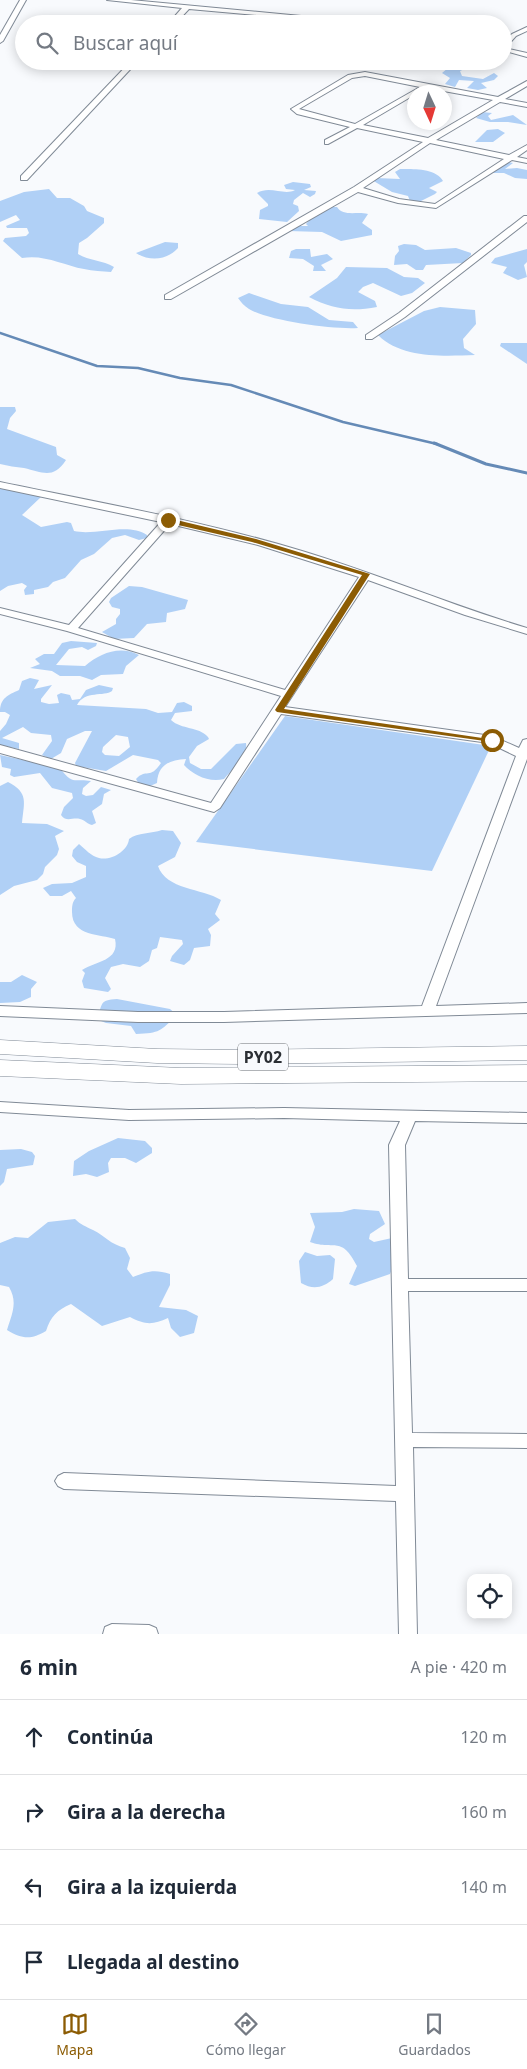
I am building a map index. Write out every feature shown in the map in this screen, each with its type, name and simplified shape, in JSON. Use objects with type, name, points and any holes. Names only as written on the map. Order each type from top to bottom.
[{"type":"highway","name":"PY02","points":[[0,1047],[157,1056],[241,1057],[527,1053]]},
{"type":"highway","name":"PY02","points":[[0,1068],[181,1076],[527,1073]]},
{"type":"street","points":[[0,41],[23,0]]},
{"type":"street","points":[[110,0],[279,15]]},
{"type":"street","points":[[179,15],[187,7]]},
{"type":"street","points":[[0,25],[8,26]]},
{"type":"street","points":[[514,35],[527,29]]},
{"type":"street","points":[[512,51],[527,55]]},
{"type":"street","points":[[24,178],[126,70]]},
{"type":"street","points":[[422,85],[374,74],[357,74],[350,76],[295,108],[299,113],[355,126],[527,161]]},
{"type":"street","points":[[168,298],[357,189],[429,141],[527,82]]},
{"type":"street","points":[[452,91],[527,105]]},
{"type":"street","points":[[328,142],[407,97]]},
{"type":"street","points":[[357,189],[398,201],[436,206],[513,158],[527,147]]},
{"type":"street","points":[[369,337],[402,315],[527,218]]},
{"type":"street","points":[[0,486],[168,520],[254,541],[366,574],[484,620],[527,631]]},
{"type":"street","points":[[71,629],[168,520]]},
{"type":"street","points":[[0,750],[214,808],[366,574]]},
{"type":"street","points":[[0,611],[71,629],[289,695]]},
{"type":"street","points":[[279,710],[492,740],[525,750],[427,1011]]},
{"type":"street","points":[[0,1011],[138,1017],[527,1008]]},
{"type":"street","points":[[0,1107],[129,1116],[284,1113],[527,1118]]},
{"type":"street","points":[[408,1634],[397,1145],[410,1116]]},
{"type":"street","points":[[400,1285],[527,1285]]},
{"type":"street","points":[[403,1440],[527,1441]]},
{"type":"street","points":[[64,1481],[405,1494]]},
{"type":"street","points":[[112,1633],[149,1634]]},
{"type":"shaded area","points":[[446,70],[462,70],[460,71],[462,76],[483,79],[494,73],[498,76],[494,80],[481,83],[487,88],[478,90],[467,88],[474,81],[459,80],[455,87],[445,84],[450,78],[442,73]]},
{"type":"shaded area","points":[[482,112],[492,113],[488,116],[491,120],[513,115],[527,125],[490,122],[476,118]]},
{"type":"shaded area","points":[[498,129],[505,133],[493,142],[475,142],[487,130]]},
{"type":"shaded area","points":[[504,161],[513,163],[505,169],[517,168],[527,170],[527,179],[515,178],[504,173],[492,173]]},
{"type":"shaded area","points":[[400,169],[430,171],[443,181],[429,188],[437,192],[435,194],[419,202],[410,201],[408,196],[392,192],[372,180],[376,178],[400,179],[395,172]]},
{"type":"shaded area","points":[[293,182],[310,184],[311,187],[304,190],[316,191],[315,194],[310,197],[303,193],[294,200],[293,204],[298,206],[299,211],[287,222],[259,219],[260,210],[268,206],[268,204],[257,193],[267,190],[291,192],[295,190],[286,189],[284,185]]},
{"type":"shaded area","points":[[49,189],[57,198],[70,198],[84,206],[87,211],[104,218],[104,223],[79,243],[78,254],[114,267],[111,272],[84,269],[38,257],[22,258],[3,241],[5,238],[26,236],[29,233],[27,228],[7,228],[6,226],[20,220],[16,215],[0,222],[0,201],[24,192]]},
{"type":"shaded area","points":[[331,207],[337,207],[347,213],[368,214],[362,223],[372,230],[372,235],[341,241],[322,232],[288,231],[296,226],[308,226],[306,224],[312,218]]},
{"type":"shaded area","points":[[165,242],[178,243],[178,248],[169,255],[153,259],[136,253]]},
{"type":"shaded area","points":[[404,244],[416,245],[425,250],[456,248],[471,253],[471,255],[463,263],[426,265],[423,270],[416,270],[407,264],[394,265],[395,256],[399,251],[398,246]]},
{"type":"shaded area","points":[[310,249],[311,257],[327,254],[333,259],[321,265],[326,271],[313,271],[314,266],[303,259],[289,258],[291,251]]},
{"type":"shaded area","points":[[527,249],[527,262],[524,265],[527,277],[518,280],[503,273],[507,267],[491,263],[495,258]]},
{"type":"shaded area","points":[[346,267],[387,268],[404,277],[418,278],[425,283],[412,293],[401,296],[373,283],[363,287],[358,292],[375,301],[377,307],[350,309],[334,307],[309,297],[337,278]]},
{"type":"shaded area","points":[[249,293],[281,304],[308,307],[329,320],[353,322],[358,328],[334,328],[302,324],[258,313],[247,308],[238,298]]},
{"type":"shaded area","points":[[440,307],[475,310],[476,324],[463,339],[464,348],[475,355],[450,356],[411,352],[388,343],[378,335],[424,311]]},
{"type":"shaded area","points":[[501,343],[527,343],[527,364],[500,346]]},
{"type":"shaded area","points":[[0,407],[15,407],[16,411],[10,418],[7,429],[56,447],[57,455],[66,460],[61,466],[47,473],[0,464]]},
{"type":"shaded area","points":[[0,487],[41,497],[22,515],[41,527],[67,522],[71,523],[74,531],[92,532],[121,529],[139,531],[147,535],[147,538],[139,540],[125,535],[112,538],[94,554],[81,560],[65,578],[53,582],[48,587],[34,590],[34,594],[25,595],[24,590],[27,586],[22,583],[8,586],[0,591]]},
{"type":"shaded area","points":[[129,586],[142,587],[188,600],[185,609],[167,613],[166,622],[147,624],[134,638],[114,639],[102,632],[116,624],[116,619],[120,614],[120,609],[112,607],[109,602],[111,598]]},
{"type":"shaded area","points":[[71,641],[97,643],[96,646],[88,650],[82,647],[69,649],[56,665],[85,666],[97,657],[118,651],[132,652],[139,655],[126,666],[123,674],[101,675],[92,680],[80,676],[60,676],[52,671],[30,668],[40,664],[35,659],[44,654],[54,654],[62,643]]},
{"type":"shaded area","points":[[30,678],[39,680],[34,689],[52,685],[41,699],[41,702],[49,704],[59,703],[57,695],[61,693],[70,695],[72,700],[80,699],[86,690],[99,685],[113,688],[112,691],[85,697],[77,705],[146,709],[158,713],[172,712],[177,703],[184,702],[192,706],[192,711],[175,713],[171,720],[200,731],[209,739],[197,746],[189,757],[190,763],[201,769],[211,769],[236,744],[246,743],[245,753],[224,779],[207,779],[192,772],[184,765],[186,759],[170,762],[162,768],[157,783],[148,787],[139,784],[136,779],[143,774],[154,771],[161,763],[158,760],[133,755],[106,771],[76,766],[75,763],[92,731],[85,731],[67,739],[61,753],[51,759],[42,755],[52,741],[51,735],[31,733],[23,727],[2,738],[19,743],[19,749],[0,745],[0,731],[10,715],[0,712],[1,703],[8,695],[19,690],[22,681]],"holes":[[[116,735],[128,737],[130,747],[119,756],[105,755],[102,752],[103,747]]]},
{"type":"shaded area","points":[[285,716],[491,746],[432,871],[196,842]]},
{"type":"shaded area","points":[[0,755],[60,768],[71,779],[91,781],[83,788],[82,794],[86,796],[93,795],[101,787],[111,790],[104,794],[102,804],[92,811],[96,823],[92,825],[80,819],[63,817],[61,815],[64,807],[73,798],[72,793],[52,788],[40,773],[14,777],[10,775],[11,769],[2,767]]},
{"type":"shaded area","points":[[8,782],[19,790],[24,799],[22,823],[47,824],[64,831],[55,836],[59,849],[57,855],[45,867],[43,874],[37,880],[14,886],[0,895],[0,786]]},
{"type":"shaded area","points":[[162,830],[173,831],[181,843],[175,857],[158,866],[162,874],[185,888],[221,900],[215,914],[220,920],[208,929],[211,935],[210,946],[194,948],[190,960],[184,965],[170,961],[183,944],[182,940],[160,937],[157,948],[152,950],[149,961],[140,967],[123,964],[111,967],[105,978],[111,989],[108,992],[84,988],[82,981],[85,973],[82,970],[110,956],[116,946],[115,939],[88,933],[77,926],[73,920],[72,912],[72,906],[76,898],[71,891],[62,896],[50,896],[43,888],[52,884],[72,883],[86,877],[86,866],[77,862],[72,856],[73,850],[79,844],[96,857],[104,859],[122,851],[129,839],[133,837]]},
{"type":"shaded area","points":[[22,975],[37,982],[31,989],[31,997],[20,1002],[0,1003],[0,982],[11,982]]},
{"type":"shaded area","points":[[117,999],[170,1009],[177,1015],[160,1030],[136,1034],[131,1026],[106,1023],[96,1019],[104,1002]]},
{"type":"shaded area","points":[[118,1138],[145,1141],[152,1148],[152,1153],[136,1163],[125,1158],[111,1158],[108,1163],[109,1172],[97,1177],[86,1174],[73,1176],[74,1161],[89,1151]]},
{"type":"shaded area","points":[[21,1149],[32,1152],[35,1156],[33,1165],[7,1169],[4,1182],[0,1186],[0,1150]]},
{"type":"shaded area","points":[[354,1209],[379,1211],[385,1224],[370,1234],[369,1239],[374,1242],[392,1238],[392,1269],[390,1274],[355,1286],[349,1284],[357,1266],[347,1250],[342,1247],[310,1242],[315,1227],[310,1213],[342,1212]]},
{"type":"shaded area","points":[[75,1219],[111,1242],[125,1248],[130,1258],[127,1269],[133,1277],[151,1271],[170,1274],[170,1285],[159,1307],[186,1310],[198,1316],[194,1333],[180,1337],[171,1328],[168,1318],[149,1323],[140,1322],[130,1317],[102,1326],[71,1304],[55,1314],[46,1331],[41,1334],[22,1337],[7,1330],[14,1303],[9,1287],[0,1285],[0,1243],[15,1237],[28,1238],[48,1222]]},
{"type":"shaded area","points":[[305,1252],[317,1256],[330,1255],[335,1259],[333,1279],[318,1287],[310,1287],[301,1283],[299,1261]]},
{"type":"waterway","points":[[0,333],[97,366],[138,368],[180,378],[231,385],[343,422],[436,444]]},
{"type":"waterway","points":[[436,444],[486,464],[527,473]]},
{"type":"route","points":[[168,520],[298,553],[366,574],[279,710],[492,740]]}]
